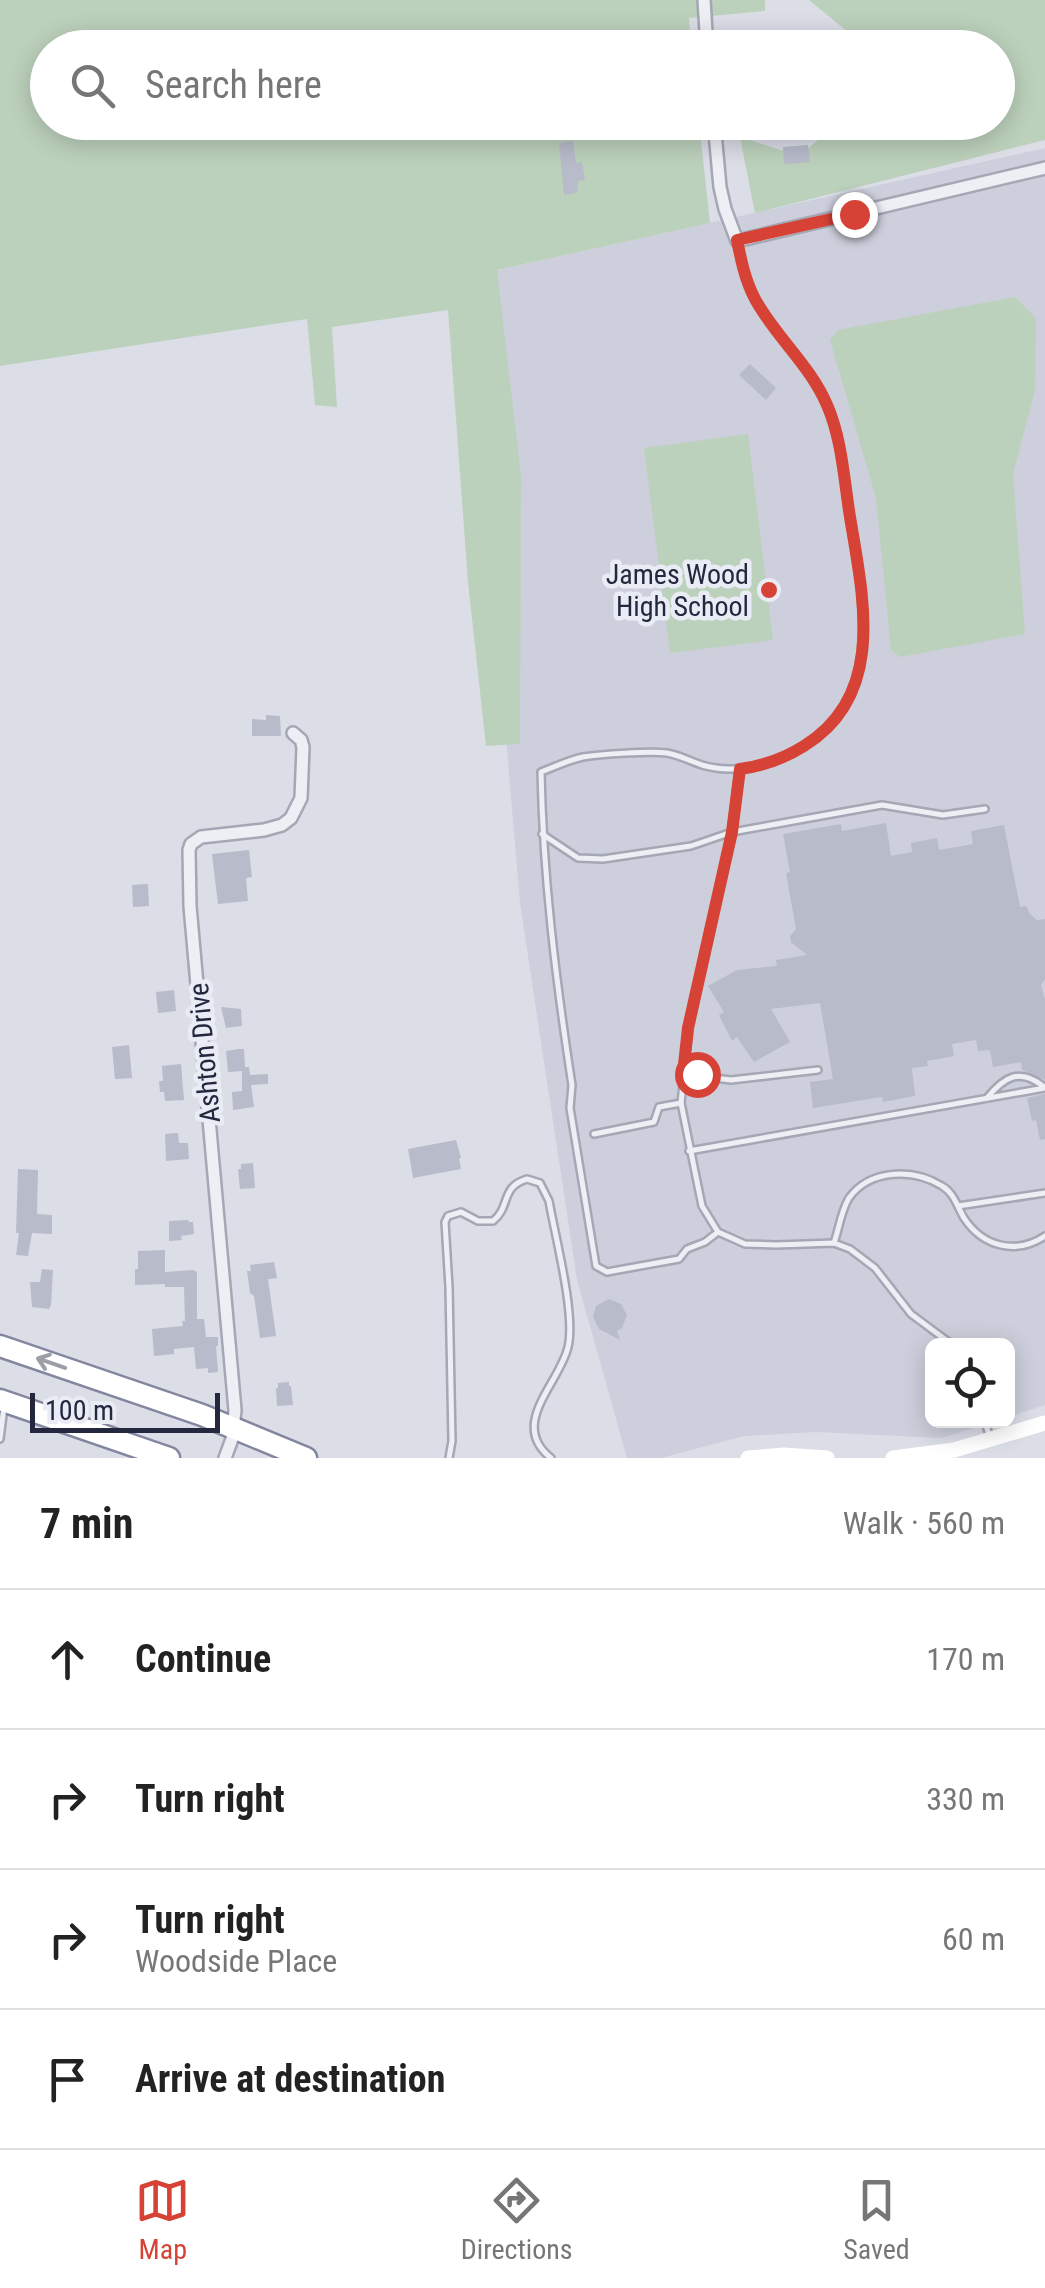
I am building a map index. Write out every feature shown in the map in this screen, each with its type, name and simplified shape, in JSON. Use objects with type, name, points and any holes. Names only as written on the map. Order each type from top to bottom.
[{"type":"highway","points":[[0,1346],[234,1427],[306,1458]]},
{"type":"highway","points":[[2,1401],[169,1458]]},
{"type":"street","points":[[704,0],[705,30]]},
{"type":"street","points":[[716,140],[720,187],[737,240],[1045,168]]},
{"type":"street","name":"Ashton Drive","points":[[225,1458],[235,1410],[190,906],[190,850],[201,836],[264,830],[291,818],[300,798],[303,747],[293,733]]},
{"type":"street","points":[[894,1458],[954,1450],[1045,1423]]},
{"type":"street","points":[[748,1458],[826,1458]]},
{"type":"lane","points":[[718,1232],[687,1249],[679,1259],[607,1272],[596,1266],[570,1108],[572,1085],[550,933],[541,772],[582,757],[664,752],[704,766],[740,769],[798,749],[824,732],[848,700],[860,667],[863,593],[834,422],[816,382],[753,296],[737,240]]},
{"type":"lane","points":[[740,769],[732,832],[688,1028],[683,1074],[681,1103],[702,1206],[718,1232],[745,1244],[834,1243],[850,1249],[875,1268],[912,1314],[944,1338]]},
{"type":"lane","points":[[542,834],[578,858],[604,859],[691,846],[732,832],[882,805],[943,816],[985,809]]},
{"type":"lane","points":[[683,1074],[731,1080],[818,1070]]},
{"type":"lane","points":[[986,1098],[998,1085],[1015,1076],[1034,1080],[1045,1089]]},
{"type":"lane","points":[[690,1151],[1045,1089]]},
{"type":"lane","points":[[594,1134],[654,1122],[659,1106],[681,1103]]},
{"type":"lane","points":[[834,1243],[850,1196],[877,1177],[896,1173],[914,1175],[944,1187],[969,1225],[992,1244],[1017,1248],[1045,1236]]},
{"type":"lane","points":[[449,1458],[452,1441],[445,1222],[448,1216],[461,1212],[478,1222],[493,1221],[503,1210],[507,1193],[527,1178],[540,1183],[549,1201],[571,1329],[565,1359],[540,1403],[534,1424],[538,1444],[551,1458]]},
{"type":"lane","points":[[958,1206],[1045,1193]]},
{"type":"lane","points":[[0,1439],[2,1401]]},
{"type":"lane","points":[[987,1428],[991,1440]]},
{"type":"shaded area","name":"James Wood High School","points":[[1045,148],[1045,1405],[1015,1415],[1015,1338],[925,1338],[925,1428],[974,1428],[941,1438],[816,1432],[744,1436],[661,1458],[627,1458],[577,1280],[520,903],[467,277]]},
{"type":"green space","points":[[0,0],[765,0],[765,11],[689,18],[690,30],[30,30],[30,140],[701,140],[710,223],[497,270],[521,475],[520,744],[486,746],[468,582],[448,310],[332,327],[337,407],[315,405],[307,319],[0,366]]},
{"type":"green space","points":[[809,0],[1045,0],[1045,140],[755,213],[741,140],[799,156],[818,140],[1015,140],[1015,30],[846,30]]},
{"type":"green space","points":[[1015,297],[1036,318],[1035,390],[1013,474],[1025,634],[900,657],[891,650],[876,498],[830,340],[838,330]]},
{"type":"green space","points":[[748,434],[773,640],[670,653],[644,448]]},
{"type":"building","points":[[573,141],[576,163],[582,162],[585,180],[578,181],[577,193],[564,195],[559,143]]},
{"type":"building","points":[[808,145],[810,162],[784,164],[783,147]]},
{"type":"building","points":[[750,364],[776,388],[766,400],[739,375]]},
{"type":"building","points":[[266,715],[280,716],[281,736],[252,736],[252,719],[266,720]]},
{"type":"building","points":[[886,823],[891,856],[912,852],[911,843],[937,838],[939,850],[973,844],[971,831],[1004,825],[1020,907],[1026,906],[1037,920],[1045,919],[1045,979],[1041,985],[1045,999],[1045,1080],[1022,1070],[1021,1062],[993,1067],[990,1050],[978,1051],[976,1040],[952,1044],[954,1056],[912,1068],[915,1096],[813,1108],[810,1082],[833,1079],[820,1003],[771,1009],[790,1042],[754,1062],[737,1037],[732,1041],[719,1015],[724,1012],[708,986],[737,970],[777,966],[776,960],[807,955],[791,942],[790,936],[796,929],[783,834],[841,824],[842,831]]},
{"type":"building","points":[[249,850],[252,877],[246,878],[248,901],[218,904],[212,854]]},
{"type":"building","points":[[148,884],[149,906],[133,907],[132,885]]},
{"type":"building","points":[[174,990],[176,1011],[158,1013],[156,992]]},
{"type":"building","points":[[221,1007],[241,1009],[242,1026],[226,1028]]},
{"type":"building","points":[[129,1045],[132,1078],[115,1079],[112,1047]]},
{"type":"building","points":[[244,1049],[245,1067],[249,1067],[250,1075],[268,1074],[268,1084],[251,1085],[254,1107],[233,1110],[232,1092],[242,1091],[242,1071],[228,1072],[226,1051]]},
{"type":"building","points":[[181,1064],[184,1100],[165,1101],[159,1081],[163,1081],[162,1066]]},
{"type":"building","points":[[1045,1094],[1045,1139],[1040,1140],[1027,1098]]},
{"type":"building","points":[[178,1133],[179,1143],[188,1143],[189,1159],[166,1161],[165,1134]]},
{"type":"building","points":[[456,1140],[461,1169],[413,1178],[408,1149]]},
{"type":"building","points":[[253,1163],[255,1188],[240,1189],[238,1169],[241,1164]]},
{"type":"building","points":[[18,1169],[38,1170],[37,1214],[52,1215],[52,1234],[32,1233],[28,1256],[16,1255]]},
{"type":"building","points":[[169,1221],[193,1222],[194,1234],[169,1241]]},
{"type":"building","points":[[165,1250],[165,1272],[197,1272],[197,1319],[204,1319],[206,1337],[218,1337],[218,1372],[196,1369],[194,1347],[154,1356],[152,1329],[183,1326],[184,1287],[135,1285],[135,1269],[138,1251]]},
{"type":"building","points":[[274,1262],[277,1278],[268,1279],[276,1336],[260,1338],[247,1271],[251,1271],[250,1265]]},
{"type":"building","points":[[42,1269],[53,1270],[49,1309],[32,1307],[30,1282],[40,1282]]},
{"type":"building","points":[[609,1299],[621,1304],[627,1315],[617,1331],[620,1340],[599,1329],[593,1317],[596,1306]]},
{"type":"building","points":[[289,1382],[293,1405],[277,1406],[278,1383]]},
{"type":"place","name":"James Wood High School","points":[[769,590]]},
{"type":"route","points":[[697,1074],[683,1074],[688,1028],[732,832],[740,769],[774,760],[824,732],[848,700],[863,646],[863,593],[834,422],[816,382],[753,296],[737,240],[854,214]]}]
